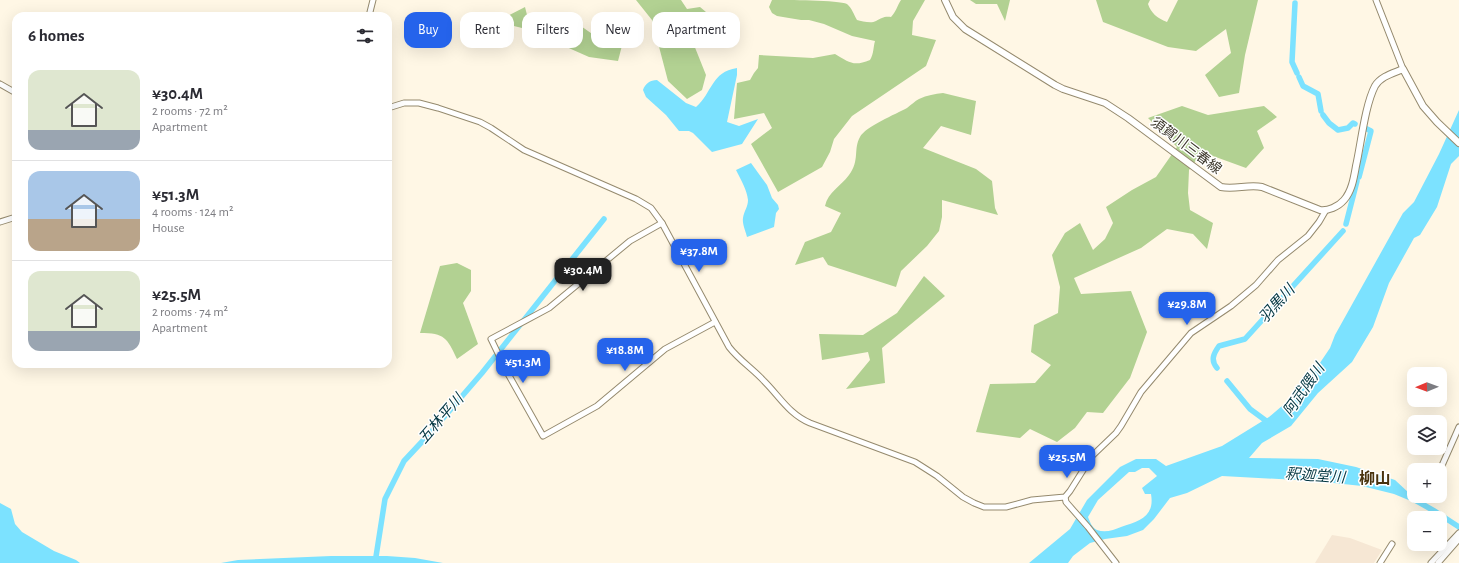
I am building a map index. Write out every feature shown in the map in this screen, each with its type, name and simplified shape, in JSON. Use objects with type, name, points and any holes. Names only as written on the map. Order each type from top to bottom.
[{"type":"main road","name":"須賀川三春線","points":[[945,0],[953,17],[965,29],[1063,90],[1104,103],[1128,118],[1221,187],[1231,188],[1252,185],[1262,187],[1320,210],[1326,210]]},
{"type":"main road","points":[[1326,210],[1334,208],[1344,201],[1350,191],[1369,102],[1376,85],[1384,77],[1403,69],[1423,106],[1459,143]]},
{"type":"street","points":[[370,12],[373,0]]},
{"type":"street","points":[[1376,0],[1403,69]]},
{"type":"street","points":[[0,84],[12,91]]},
{"type":"street","points":[[392,107],[404,103],[419,103],[474,120],[491,128],[524,150],[636,198],[651,208],[662,223],[729,346],[737,357],[764,381],[784,405],[801,419],[915,462],[938,476],[963,497],[984,507],[1006,507],[1032,500],[1064,497],[1070,491],[1092,456],[1116,433],[1141,392],[1191,334],[1231,306],[1256,285],[1278,260],[1308,236],[1326,210]]},
{"type":"street","points":[[0,222],[12,219]]},
{"type":"street","points":[[662,223],[630,241],[549,308],[491,339],[507,372],[543,436],[597,406],[665,349],[715,322]]},
{"type":"street","points":[[1443,463],[1459,427]]},
{"type":"street","points":[[1064,497],[1066,502],[1116,563]]},
{"type":"street","points":[[1431,563],[1459,533]]},
{"type":"street","points":[[1438,563],[1459,539]]},
{"type":"street","points":[[1380,563],[1392,544]]},
{"type":"shaded area","points":[[1332,535],[1350,538],[1382,550],[1374,563],[1315,563]]},
{"type":"green space","points":[[636,0],[681,0],[687,9],[700,7],[706,12],[652,12],[652,20]]},
{"type":"green space","points":[[772,0],[812,0],[847,4],[857,20],[874,22],[885,17],[891,17],[901,0],[925,0],[913,21],[912,35],[936,40],[926,66],[852,116],[834,139],[830,152],[822,167],[778,192],[751,144],[772,128],[764,113],[734,119],[737,83],[750,80],[758,68],[759,55],[813,58],[835,54],[851,63],[859,63],[870,60],[875,41],[852,36],[824,24],[809,20],[777,16],[772,13],[769,7]]},
{"type":"green space","points":[[970,0],[1010,0],[1005,21],[997,4],[976,4]]},
{"type":"green space","points":[[1096,0],[1150,0],[1148,4],[1153,13],[1160,19],[1167,22],[1178,0],[1258,0],[1245,55],[1239,93],[1219,97],[1205,75],[1231,53],[1226,29],[1196,51],[1168,47],[1103,22]]},
{"type":"green space","points":[[525,7],[526,12],[522,12],[522,28],[514,26],[514,13]]},
{"type":"green space","points":[[583,28],[591,33],[591,48],[621,48],[618,61],[589,57],[569,48],[583,48]]},
{"type":"green space","points":[[659,48],[695,48],[706,75],[702,90],[687,99],[668,81]]},
{"type":"green space","points":[[943,93],[976,101],[971,135],[941,126],[923,148],[976,169],[992,181],[995,208],[998,215],[942,200],[942,217],[939,231],[927,246],[901,271],[896,287],[828,265],[823,257],[795,265],[805,242],[831,232],[841,213],[825,206],[835,189],[846,179],[852,170],[858,141],[863,133],[874,125],[907,108],[919,99]]},
{"type":"green space","points":[[1182,106],[1208,115],[1264,106],[1277,117],[1257,131],[1264,148],[1246,168],[1202,152],[1189,170],[1188,193],[1190,210],[1213,223],[1207,249],[1193,234],[1167,229],[1141,248],[1074,278],[1081,294],[1131,291],[1147,332],[1130,378],[1103,413],[1087,412],[1075,428],[1057,442],[1030,429],[1020,438],[976,432],[990,384],[1035,383],[1051,365],[1031,352],[1034,325],[1058,313],[1060,287],[1052,255],[1065,233],[1080,223],[1093,250],[1105,239],[1113,223],[1106,207],[1132,190],[1156,177],[1177,147],[1148,118]]},
{"type":"green space","points":[[457,263],[471,270],[471,291],[463,303],[478,344],[457,359],[451,346],[444,338],[435,334],[420,333],[440,266]]},
{"type":"green space","points":[[924,276],[945,296],[882,348],[885,383],[846,389],[870,360],[868,352],[822,360],[819,334],[863,335],[897,313]]},
{"type":"water","points":[[737,68],[737,75],[727,122],[739,126],[758,119],[742,144],[712,152],[693,133],[689,131],[679,131],[666,115],[646,97],[643,90],[648,83],[657,80],[686,103],[696,107],[702,101],[717,78],[728,70]]},
{"type":"water","name":"阿武隈川","points":[[1459,110],[1459,156],[1451,164],[1437,207],[1420,235],[1414,238],[1389,283],[1373,327],[1352,362],[1318,393],[1291,426],[1262,443],[1249,458],[1318,459],[1356,467],[1395,480],[1407,491],[1407,499],[1394,494],[1362,486],[1315,481],[1222,476],[1187,493],[1170,498],[1154,519],[1143,530],[1127,536],[1090,543],[1073,556],[1068,563],[1029,563],[1070,529],[1087,500],[1120,467],[1136,459],[1156,459],[1166,466],[1222,446],[1269,417],[1303,388],[1330,348],[1335,335],[1403,213],[1414,202],[1439,154]],"holes":[[[1142,468],[1149,468],[1157,476],[1142,488],[1145,494],[1151,494],[1152,502],[1151,508],[1144,517],[1134,523],[1106,531],[1097,530],[1091,525],[1088,517],[1098,500],[1129,472],[1135,472]]]},
{"type":"water","points":[[751,163],[767,185],[772,198],[778,205],[779,209],[776,213],[774,227],[747,237],[743,220],[748,200],[744,185],[736,170]]},
{"type":"water","points":[[0,503],[11,509],[15,524],[22,532],[54,551],[80,563],[0,563]]},
{"type":"water","points":[[331,556],[387,556],[415,558],[443,563],[221,563],[238,560]]},
{"type":"waterway","name":"羽黒川","points":[[1295,3],[1292,62],[1297,73]]},
{"type":"waterway","name":"羽黒川","points":[[1299,77],[1303,86],[1318,94],[1321,111]]},
{"type":"waterway","name":"羽黒川","points":[[1323,115],[1329,123],[1338,130],[1348,128],[1353,123],[1355,124]]},
{"type":"waterway","name":"羽黒川","points":[[1359,177],[1371,131],[1365,128]]},
{"type":"waterway","name":"羽黒川","points":[[1346,224],[1357,181]]},
{"type":"waterway","name":"五林平川","points":[[375,563],[385,499],[404,461],[482,373],[604,219]]},
{"type":"waterway","name":"羽黒川","points":[[1217,368],[1213,359],[1219,346],[1245,339],[1343,231]]},
{"type":"waterway","name":"羽黒川","points":[[1227,381],[1250,409],[1269,423]]},
{"type":"waterway","name":"釈迦堂川","points":[[1420,503],[1459,527]]},
{"type":"district","name":"柳山","points":[[1375,479]]}]
